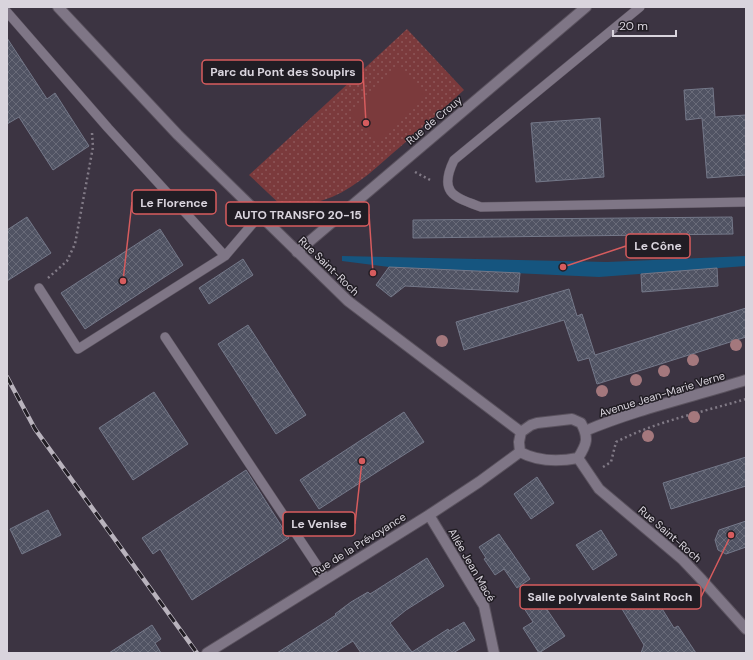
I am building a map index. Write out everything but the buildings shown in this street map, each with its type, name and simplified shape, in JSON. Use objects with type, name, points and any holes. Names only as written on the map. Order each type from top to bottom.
[{"type":"street","name":"Rue Saint-Roch","points":[[58,7],[178,135],[348,302],[521,432]]},
{"type":"street","name":"Rue de Crouy","points":[[298,252],[586,7]]},
{"type":"street","name":"Avenue Jean-Marie Verne","points":[[585,431],[669,402],[746,380]]},
{"type":"street","points":[[572,419],[581,423],[585,431],[587,436],[585,447],[578,458],[563,461],[548,461],[529,457],[520,452],[519,442],[521,432],[537,423],[572,419]]},
{"type":"street","name":"Rue de la Prévoyance","points":[[207,653],[429,515],[479,482],[520,452]]},
{"type":"street","name":"Rue Saint-Roch","points":[[578,458],[599,489],[682,560],[746,629]]},
{"type":"street","name":"Allée Jean Macé","points":[[429,515],[484,606],[494,653]]},
{"type":"lane","points":[[640,7],[454,160],[447,173],[449,190],[458,199],[482,207],[746,202]]},
{"type":"lane","points":[[7,12],[89,106],[225,256]]},
{"type":"lane","points":[[39,288],[78,348],[225,256],[260,215]]},
{"type":"lane","points":[[166,337],[326,579]]},
{"type":"path","points":[[39,288],[66,261],[75,244],[93,147],[89,106]]},
{"type":"path","points":[[401,164],[449,190]]},
{"type":"path","points":[[587,472],[603,467],[611,462],[616,442],[630,434],[649,427],[746,399]]},
{"type":"shaded area","points":[[407,29],[464,90],[376,168],[351,187],[326,199],[285,209],[249,175]]},
{"type":"shaded area","points":[[398,67],[426,96],[380,142],[351,113]]},
{"type":"water","points":[[342,256],[607,262],[746,256],[746,266],[599,277],[389,267],[342,261]]},
{"type":"railway","points":[[7,377],[35,429],[197,653]]},
{"type":"place","name":"Parc du Pont des Soupirs","points":[[366,123]]},
{"type":"place","name":"Le Cône","points":[[563,267]]},
{"type":"place","name":"AUTO TRANSFO 20-15","points":[[373,273]]},
{"type":"place","name":"Le Florence","points":[[123,281]]},
{"type":"place","name":"Le Venise","points":[[362,461]]},
{"type":"place","name":"Salle polyvalente Saint Roch","points":[[731,535]]}]
